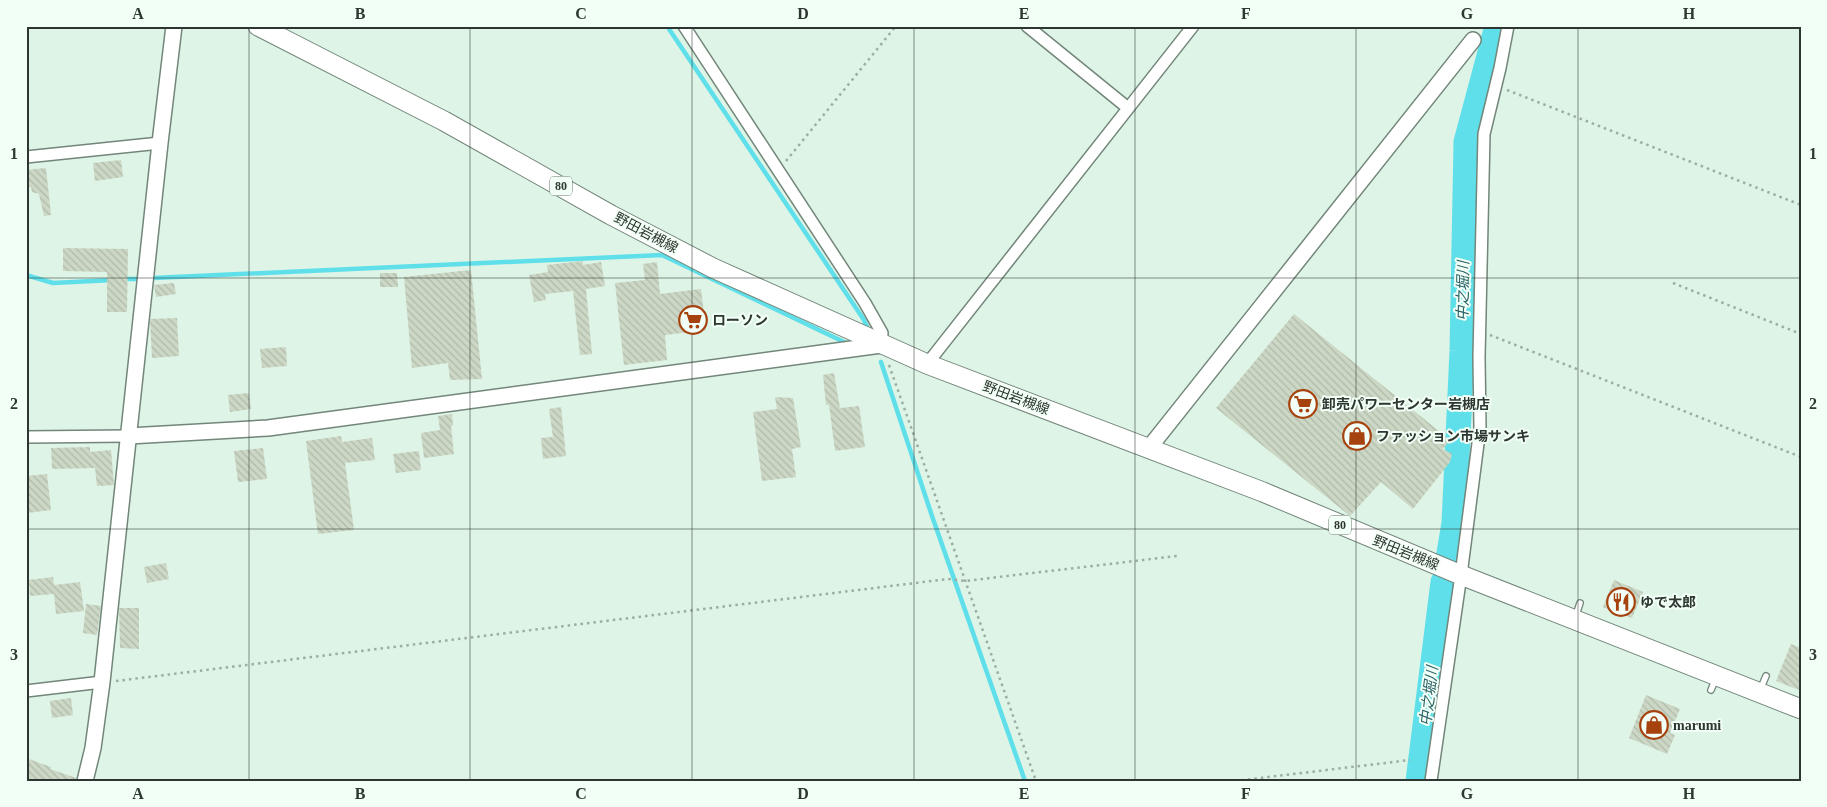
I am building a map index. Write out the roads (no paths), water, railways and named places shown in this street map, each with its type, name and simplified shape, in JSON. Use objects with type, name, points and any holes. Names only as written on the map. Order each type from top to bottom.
[{"type":"main road","name":"野田岩槻線","points":[[258,26],[444,121],[611,215],[713,268],[876,342],[927,364],[1263,492],[1461,575],[1577,612],[1714,683],[1762,684],[1801,709]]},
{"type":"street","points":[[85,781],[93,748],[102,682],[174,26]]},
{"type":"street","points":[[26,437],[129,436],[268,428],[876,342],[882,333],[865,303],[684,26]]},
{"type":"street","points":[[1027,26],[1128,108]]},
{"type":"street","points":[[927,364],[1193,26]]},
{"type":"street","points":[[1431,781],[1480,428],[1484,134],[1508,26]]},
{"type":"street","points":[[1149,448],[1474,40]]},
{"type":"street","points":[[26,157],[160,143]]},
{"type":"street","points":[[26,691],[102,682]]},
{"type":"waterway","points":[[667,26],[867,327]]},
{"type":"waterway","name":"中之堀川","points":[[1448,559],[1454,523],[1462,351],[1466,142],[1497,26]]},
{"type":"waterway","points":[[153,278],[662,255],[844,342]]},
{"type":"waterway","points":[[26,275],[53,283],[113,280]]},
{"type":"waterway","points":[[123,279],[137,279]]},
{"type":"waterway","points":[[881,362],[932,516],[1025,781]]},
{"type":"waterway","name":"中之堀川","points":[[1418,781],[1443,582]]},
{"type":"place","name":"ローソン","points":[[693,320]]},
{"type":"place","name":"卸売パワーセンター岩槻店","points":[[1303,404]]},
{"type":"place","name":"ファッション市場サンキ","points":[[1357,436]]},
{"type":"place","name":"ゆで太郎","points":[[1621,602]]},
{"type":"place","name":"marumi","points":[[1654,725]]}]
